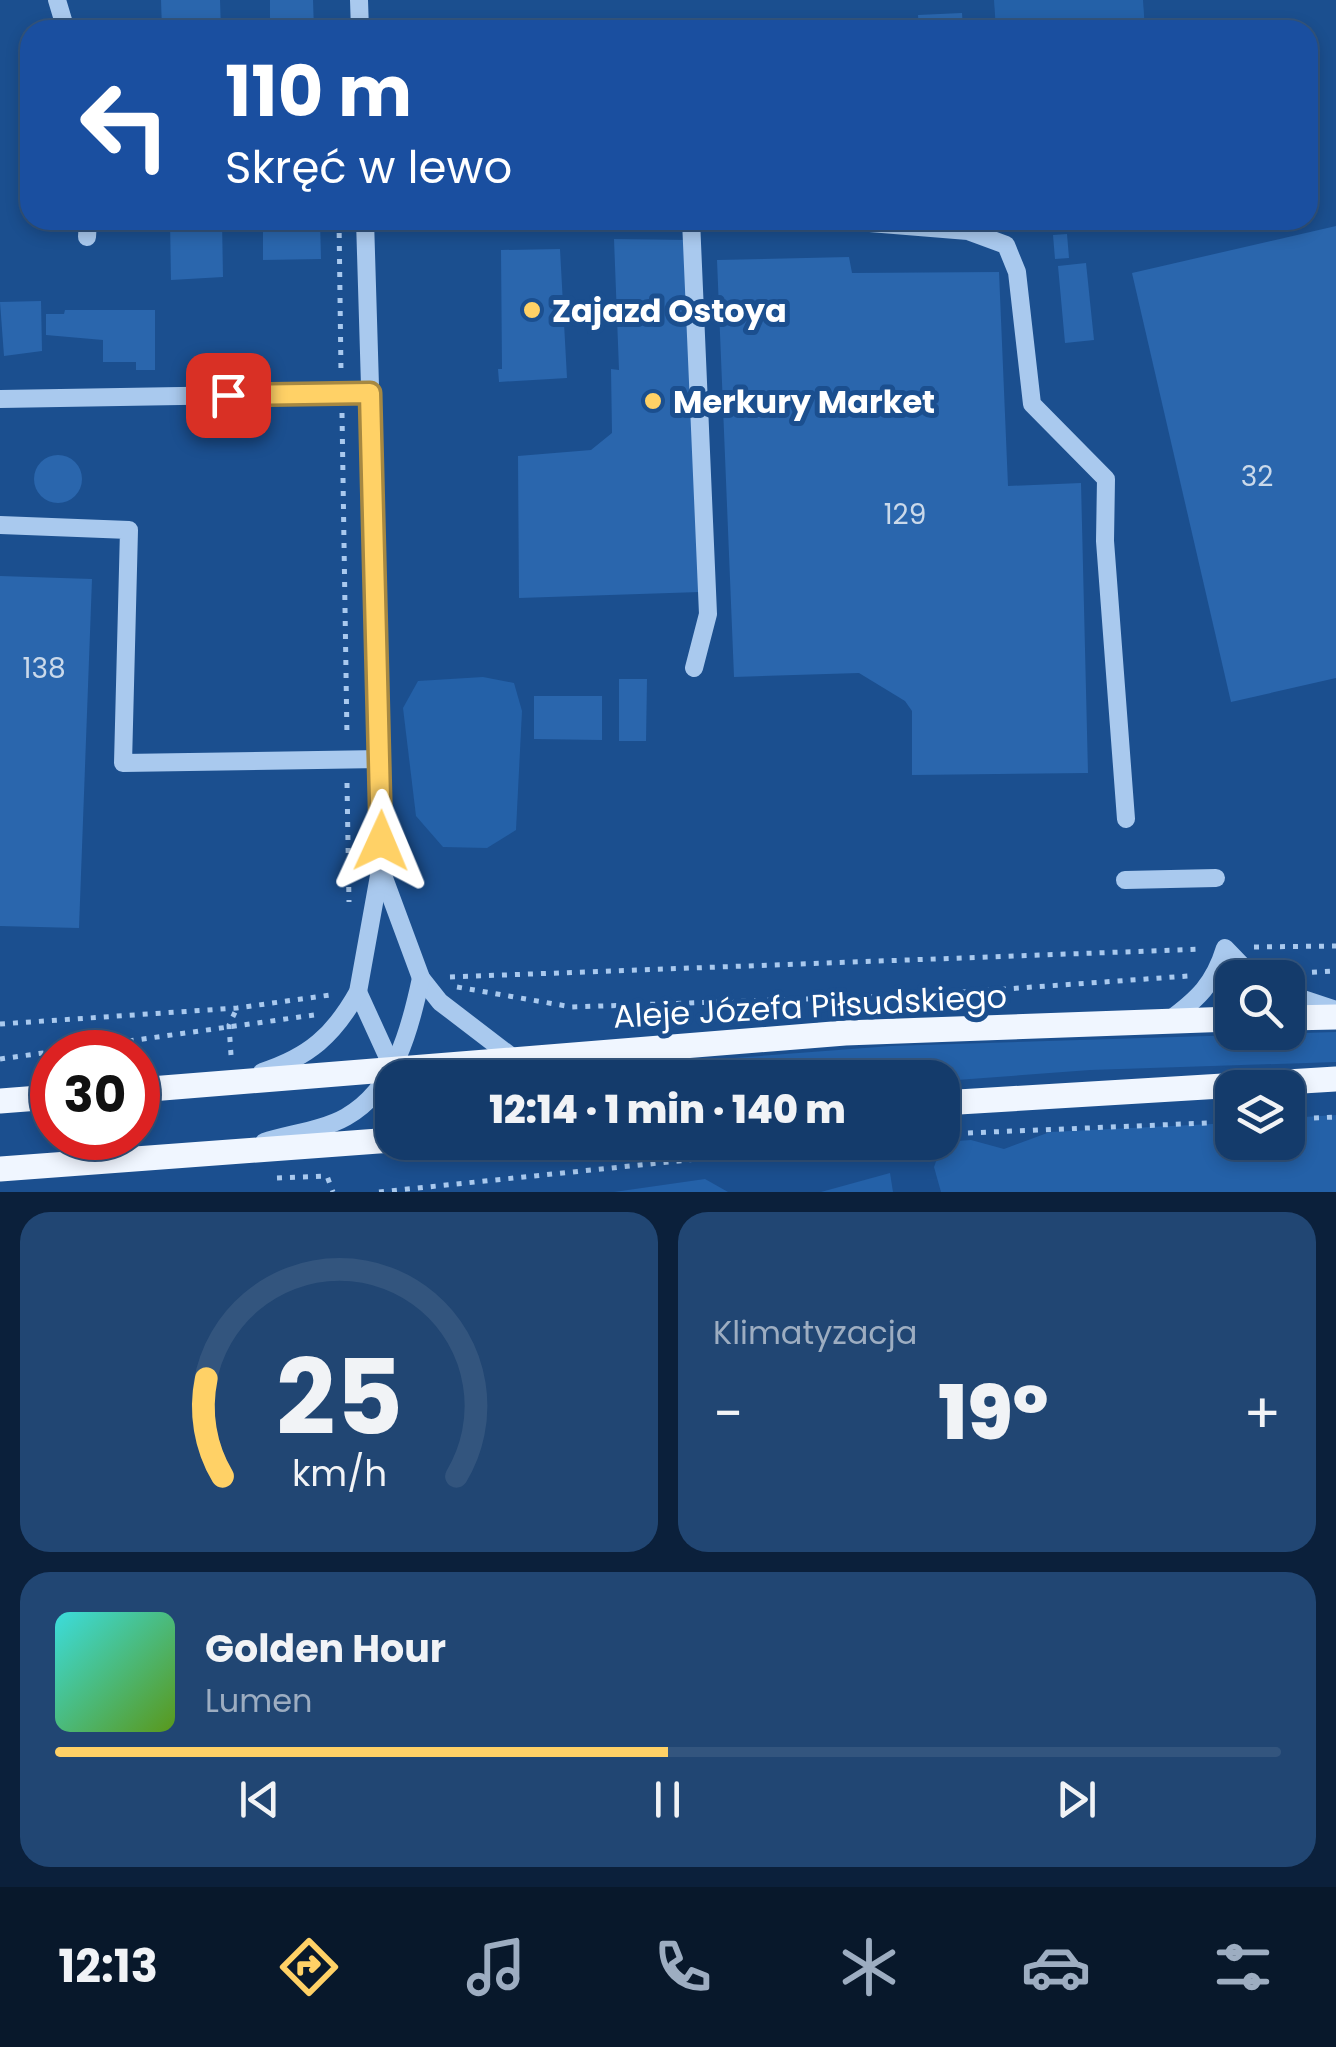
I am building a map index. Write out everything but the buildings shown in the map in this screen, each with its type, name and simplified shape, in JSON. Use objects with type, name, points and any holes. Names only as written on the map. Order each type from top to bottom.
[{"type":"main road","points":[[1305,1017],[1336,1014]]},
{"type":"main road","name":"Aleje Józefa Piłsudskiego","points":[[490,1060],[845,1033],[1215,1020]]},
{"type":"main road","name":"Aleje Józefa Piłsudskiego","points":[[160,1088],[375,1074]]},
{"type":"main road","points":[[960,1102],[1336,1079]]},
{"type":"main road","points":[[0,1101],[30,1099]]},
{"type":"main road","points":[[0,1169],[375,1141]]},
{"type":"street","points":[[365,230],[381,759],[380,870],[358,992],[390,1060]]},
{"type":"street","points":[[691,230],[708,614],[694,668]]},
{"type":"street","points":[[956,230],[1006,245],[1017,272],[1032,404],[1106,480],[1106,541],[1126,819]]},
{"type":"street","points":[[0,398],[370,393]]},
{"type":"street","points":[[0,525],[128,530],[123,764],[381,759]]},
{"type":"street","points":[[380,870],[421,978],[440,1002],[512,1057]]},
{"type":"street","points":[[1125,880],[1216,878]]},
{"type":"street","points":[[1222,960],[1226,948]]},
{"type":"street","points":[[1226,948],[1237,960]]},
{"type":"street","points":[[400,1060],[421,978]]},
{"type":"street","points":[[1168,1021],[1203,995],[1215,978]]},
{"type":"street","name":"Aleje Józefa Piłsudskiego","points":[[232,1081],[298,1061],[341,1021],[358,992]]},
{"type":"street","points":[[1305,1001],[1336,1014]]},
{"type":"street","points":[[236,1151],[344,1119],[375,1094]]},
{"type":"path","points":[[339,230],[349,915]]},
{"type":"path","points":[[421,978],[1336,946]]},
{"type":"path","points":[[1305,973],[1336,972]]},
{"type":"path","points":[[481,988],[572,1007],[920,994],[1215,974]]},
{"type":"path","points":[[0,1024],[237,1008],[358,992]]},
{"type":"path","points":[[0,1058],[325,1013]]},
{"type":"path","points":[[1305,1118],[1336,1117]]},
{"type":"path","points":[[960,1133],[1215,1123]]},
{"type":"path","points":[[379,1192],[688,1160]]},
{"type":"shaded area","points":[[994,0],[1143,0],[1144,20],[995,20]]},
{"type":"shaded area","points":[[483,677],[514,683],[522,711],[516,830],[487,848],[443,847],[416,816],[403,708],[418,681]]},
{"type":"shaded area","points":[[1336,1032],[1336,1062],[1090,1070],[960,1080],[960,1060],[706,1060],[891,1046],[1215,1036],[1215,1050],[1305,1050],[1305,1033]]},
{"type":"shaded area","points":[[1336,1115],[1336,1192],[941,1192],[934,1167],[937,1160],[960,1160],[960,1141],[1004,1149],[1050,1132],[1215,1124],[1215,1160],[1305,1160],[1305,1117]]},
{"type":"shaded area","points":[[890,1173],[893,1192],[821,1192]]},
{"type":"shaded area","points":[[705,1179],[728,1192],[614,1192]]},
{"type":"place","name":"Zajazd Ostoya","points":[[532,310]]},
{"type":"place","name":"Merkury Market","points":[[653,401]]},
{"type":"route","points":[[228,395],[370,393],[381,841]]}]
